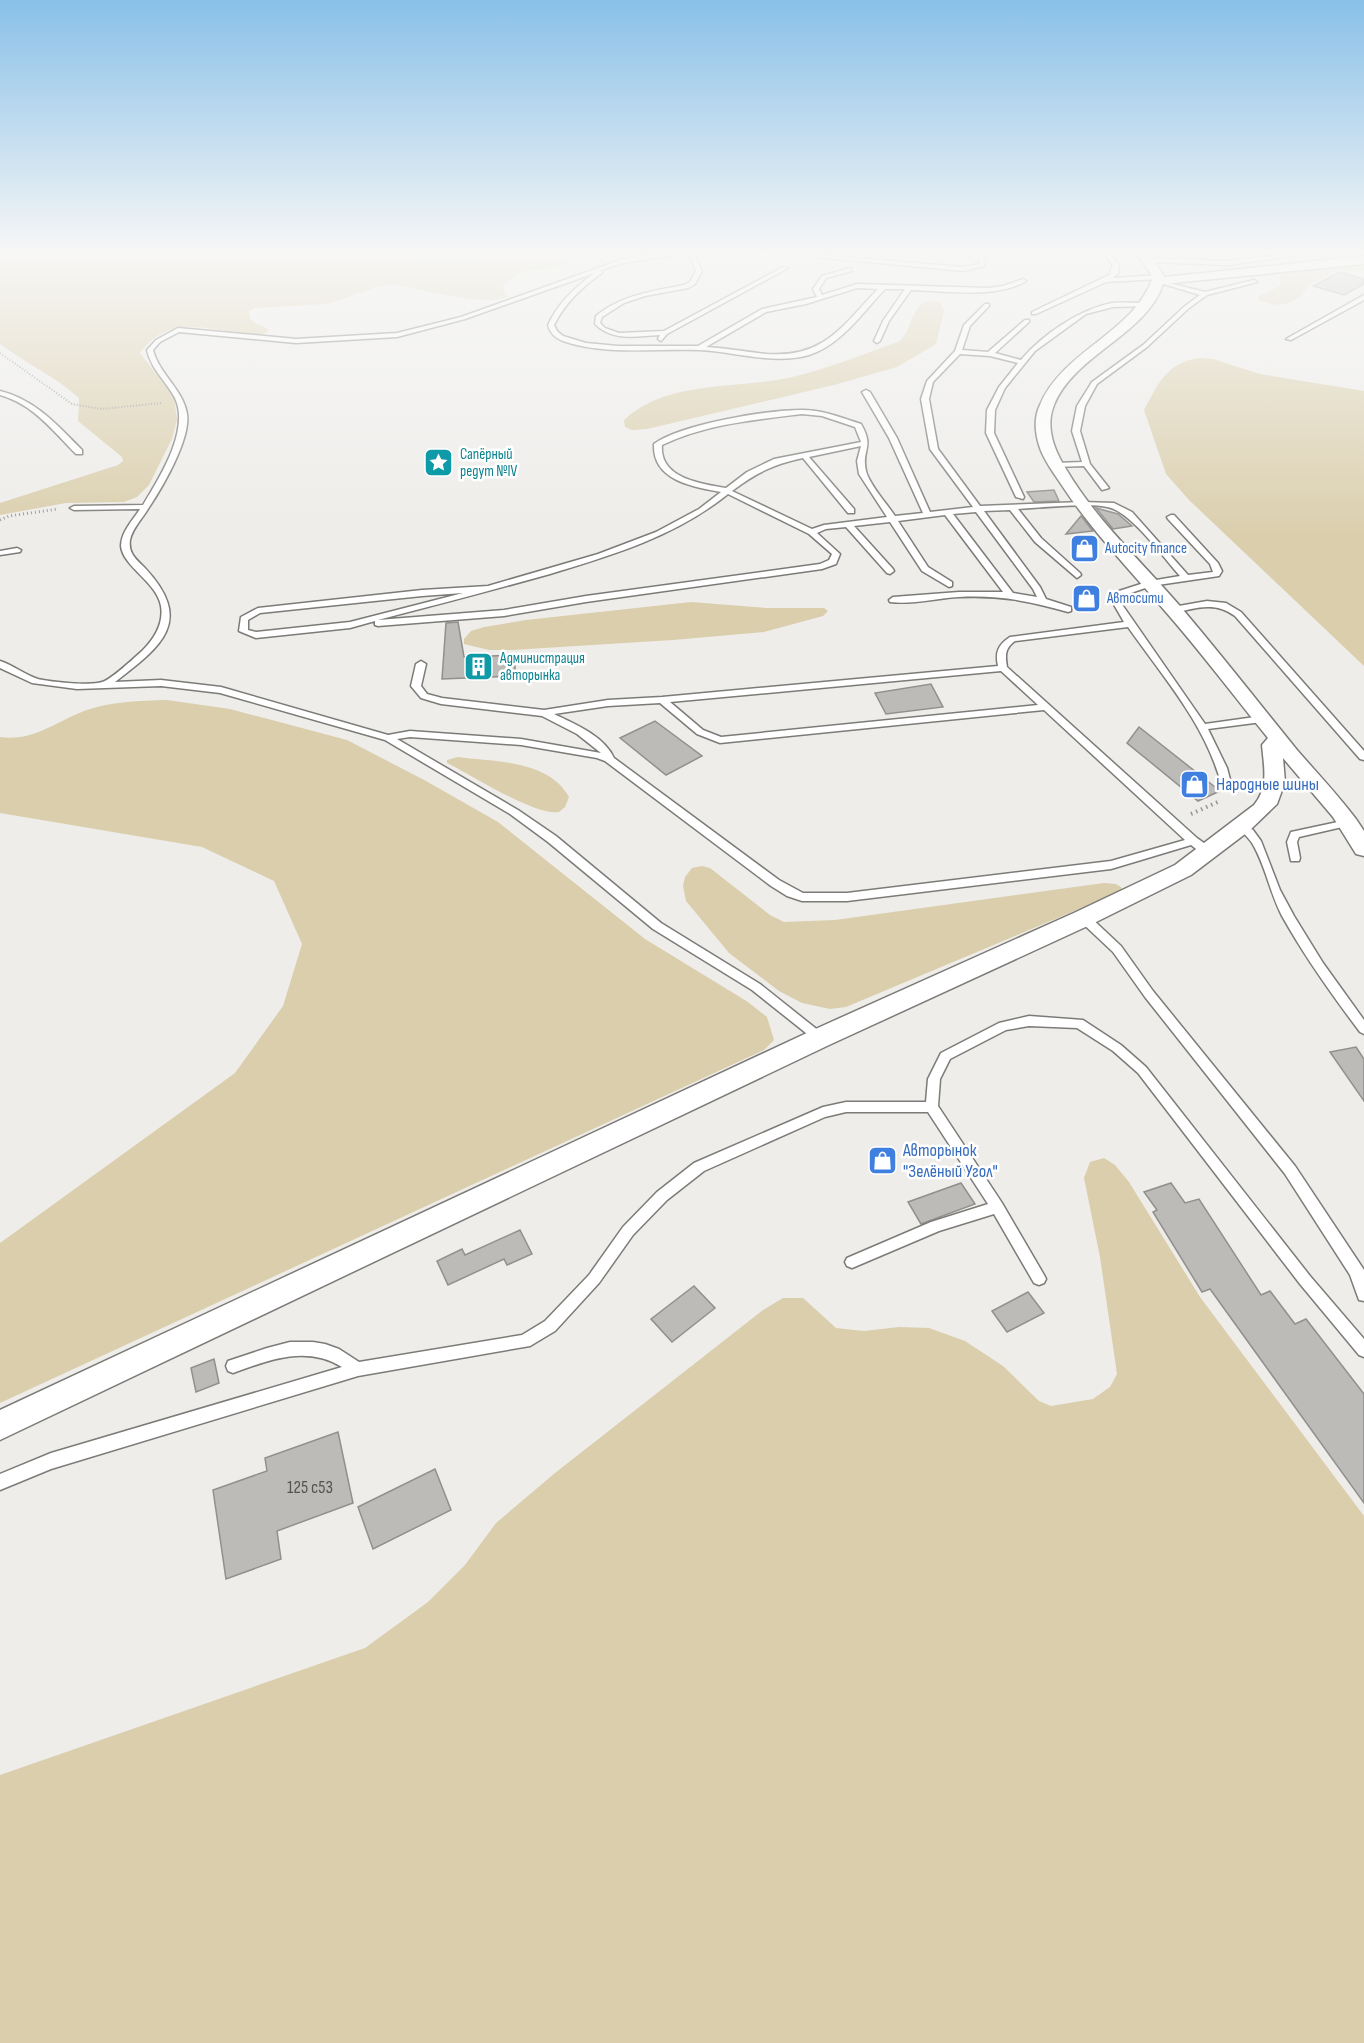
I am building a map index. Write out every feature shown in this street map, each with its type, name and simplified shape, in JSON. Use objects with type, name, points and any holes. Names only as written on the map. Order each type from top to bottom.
[{"type":"street","points":[[1100,346],[1064,380],[1048,401],[1042,425],[1044,445],[1082,504],[1173,610],[1363,845]]},
{"type":"street","points":[[0,1425],[820,1038],[1184,870],[1201,846],[1242,826],[1270,799],[1275,782],[1272,745],[1279,739]]},
{"type":"lane","points":[[105,685],[151,649],[164,629],[167,610],[161,594],[146,573],[127,556],[126,539],[146,507],[181,438],[185,419],[181,399],[150,358],[150,350],[153,346]]},
{"type":"lane","points":[[632,346],[699,348],[774,356],[809,353],[825,346]]},
{"type":"lane","points":[[960,346],[958,352],[930,381],[925,399],[934,448],[1038,589],[1042,599]]},
{"type":"lane","points":[[990,354],[999,346]]},
{"type":"lane","points":[[1020,497],[990,433],[991,410],[1002,387],[1021,362],[1038,346]]},
{"type":"lane","points":[[1105,488],[1086,464],[1076,431],[1081,406],[1094,383],[1145,346]]},
{"type":"lane","points":[[958,352],[990,354],[1021,362]]},
{"type":"lane","points":[[867,392],[893,438],[927,514]]},
{"type":"lane","points":[[0,393],[22,399],[79,452]]},
{"type":"lane","points":[[489,589],[422,593],[258,611],[244,619],[243,631],[256,635],[504,613],[586,599],[822,566],[833,562],[836,554],[832,548],[812,532],[727,491],[674,477],[658,458],[656,451],[658,444],[672,436],[711,424],[802,412],[823,414],[858,426],[865,443],[861,461],[863,474],[926,568],[949,584]]},
{"type":"lane","points":[[350,625],[489,589],[601,556],[659,534],[702,511],[750,474],[777,461],[865,443]]},
{"type":"lane","points":[[804,455],[851,511]]},
{"type":"lane","points":[[1055,465],[1086,464]]},
{"type":"lane","points":[[812,532],[824,527],[977,509],[1082,504],[1117,506],[1129,514],[1186,578]]},
{"type":"lane","points":[[74,508],[146,507]]},
{"type":"lane","points":[[1013,509],[1045,546],[1077,575]]},
{"type":"lane","points":[[947,512],[1009,594]]},
{"type":"lane","points":[[1171,517],[1214,563],[1218,571],[1216,574],[1150,584],[1122,593],[1118,603],[1130,624],[1202,727],[1216,752],[1226,776],[1227,787]]},
{"type":"lane","points":[[848,524],[890,571]]},
{"type":"lane","points":[[0,553],[17,550]]},
{"type":"lane","points":[[893,600],[972,594],[1009,594],[1042,599],[1068,609]]},
{"type":"lane","points":[[1173,610],[1209,603],[1227,605],[1238,614],[1364,758]]},
{"type":"lane","points":[[1130,624],[1013,639],[1003,646],[999,655],[1003,668],[1201,846]]},
{"type":"lane","points":[[0,664],[35,681],[77,686],[161,683],[221,690],[388,738],[514,812],[552,839],[657,926],[756,987],[820,1038]]},
{"type":"lane","points":[[421,664],[416,686],[424,696],[470,706],[544,713],[608,703],[1003,668]]},
{"type":"lane","points":[[662,700],[700,732],[720,740],[1046,707]]},
{"type":"lane","points":[[544,713],[569,724],[604,749],[609,759]]},
{"type":"lane","points":[[1202,727],[1262,719]]},
{"type":"lane","points":[[388,738],[410,734],[521,742],[609,759],[775,883],[802,897],[847,897],[1111,865],[1201,846]]},
{"type":"lane","points":[[1295,858],[1292,842],[1295,834],[1347,823]]},
{"type":"lane","points":[[1242,826],[1255,837],[1278,897],[1309,952],[1364,1029]]},
{"type":"lane","points":[[1084,918],[1117,949],[1149,994],[1283,1161],[1360,1275],[1364,1295]]},
{"type":"lane","points":[[1039,1280],[997,1207],[932,1107],[934,1079],[945,1056],[1003,1026],[1029,1021],[1079,1023],[1117,1048],[1142,1070],[1305,1280],[1364,1350]]},
{"type":"lane","points":[[0,1482],[51,1461],[358,1369],[525,1341],[550,1326],[594,1279],[628,1231],[662,1196],[699,1167],[823,1112],[846,1107],[932,1107]]},
{"type":"lane","points":[[852,1262],[936,1226],[997,1207]]},
{"type":"lane","points":[[233,1366],[273,1353],[306,1348],[327,1351],[358,1369]]},
{"type":"path","points":[[0,353],[72,404],[102,409],[140,407],[181,399]]},
{"type":"path","points":[[0,520],[9,516],[74,508]]},
{"type":"path","points":[[1196,811],[1220,801]]},
{"type":"shaded area","points":[[4,346],[146,346],[140,353],[174,397],[177,420],[172,439],[149,485],[137,497],[124,502],[66,503],[0,515],[0,503],[118,465],[123,461],[122,457],[78,421],[79,398]]},
{"type":"shaded area","points":[[886,346],[932,346],[897,367],[834,385],[647,429],[632,430],[625,427],[624,420],[642,407],[661,398],[704,388],[771,381],[832,366]]},
{"type":"shaded area","points":[[1213,359],[1260,374],[1364,391],[1364,666],[1189,500],[1166,474],[1144,410],[1159,383],[1171,369],[1189,360]]},
{"type":"shaded area","points":[[691,602],[766,608],[824,608],[828,611],[823,616],[764,632],[512,650],[489,650],[464,644],[464,639],[471,631],[484,627],[526,620]]},
{"type":"shaded area","points":[[167,700],[230,709],[347,740],[426,781],[498,822],[645,939],[748,1002],[767,1017],[774,1040],[764,1050],[0,1403],[0,1243],[235,1073],[283,1006],[302,944],[274,881],[202,847],[0,813],[0,737],[23,737],[33,734],[84,711],[104,705]]},
{"type":"shaded area","points":[[458,757],[504,762],[535,769],[560,785],[569,797],[565,807],[559,812],[548,812],[503,794],[447,763],[447,760]]},
{"type":"shaded area","points":[[702,866],[710,868],[770,915],[784,922],[835,920],[1104,883],[1116,884],[1121,887],[1122,891],[846,1007],[830,1009],[802,1003],[779,991],[729,953],[686,901],[683,886],[685,877],[692,868]]},
{"type":"shaded area","points":[[1104,1158],[1115,1165],[1129,1182],[1200,1297],[1364,1516],[1364,2043],[0,2043],[0,1775],[365,1648],[428,1602],[465,1565],[496,1523],[555,1473],[763,1310],[783,1298],[803,1298],[836,1328],[864,1331],[899,1327],[929,1328],[965,1341],[1003,1366],[1039,1401],[1051,1406],[1093,1399],[1110,1387],[1117,1374],[1100,1257],[1084,1178],[1090,1162]]},
{"type":"building","points":[[1054,490],[1059,501],[1034,502],[1027,492]]},
{"type":"building","points":[[1096,508],[1118,514],[1132,526],[1113,529]]},
{"type":"building","points":[[1081,516],[1093,531],[1066,534]]},
{"type":"building","name":"Администрация авторынка","points":[[458,622],[464,657],[515,655],[515,676],[442,679],[446,623]]},
{"type":"building","points":[[931,684],[943,707],[886,714],[875,693]]},
{"type":"building","points":[[655,721],[702,756],[666,775],[620,738]]},
{"type":"building","points":[[1139,727],[1220,791],[1198,801],[1127,743]]},
{"type":"building","points":[[1356,1047],[1364,1059],[1364,1101],[1330,1052]]},
{"type":"building","points":[[961,1183],[975,1204],[921,1224],[908,1202]]},
{"type":"building","points":[[1171,1183],[1185,1203],[1199,1199],[1261,1295],[1270,1291],[1295,1324],[1306,1319],[1364,1394],[1364,1503],[1210,1289],[1202,1292],[1153,1212],[1157,1210],[1144,1192]]},
{"type":"building","points":[[520,1230],[532,1254],[507,1265],[504,1259],[448,1285],[437,1261],[462,1249],[465,1255]]},
{"type":"building","points":[[694,1286],[715,1308],[672,1342],[651,1319]]},
{"type":"building","points":[[1028,1292],[1044,1313],[1007,1332],[992,1311]]},
{"type":"building","points":[[214,1359],[219,1383],[196,1392],[191,1368]]},
{"type":"building","points":[[338,1432],[353,1503],[277,1531],[281,1559],[226,1579],[213,1490],[267,1471],[265,1458]]},
{"type":"building","points":[[435,1469],[451,1510],[373,1549],[358,1507]]},
{"type":"place","name":"Сапёрный редут №IV","points":[[439,463]]},
{"type":"place","name":"Autocity finance","points":[[1084,548]]},
{"type":"place","name":"Автосити","points":[[1086,598]]},
{"type":"place","name":"Администрация авторынка","points":[[479,667]]},
{"type":"place","name":"Народные шины","points":[[1195,784]]},
{"type":"place","name":"Авторынок \"Зелёный Угол\"","points":[[882,1160]]}]
